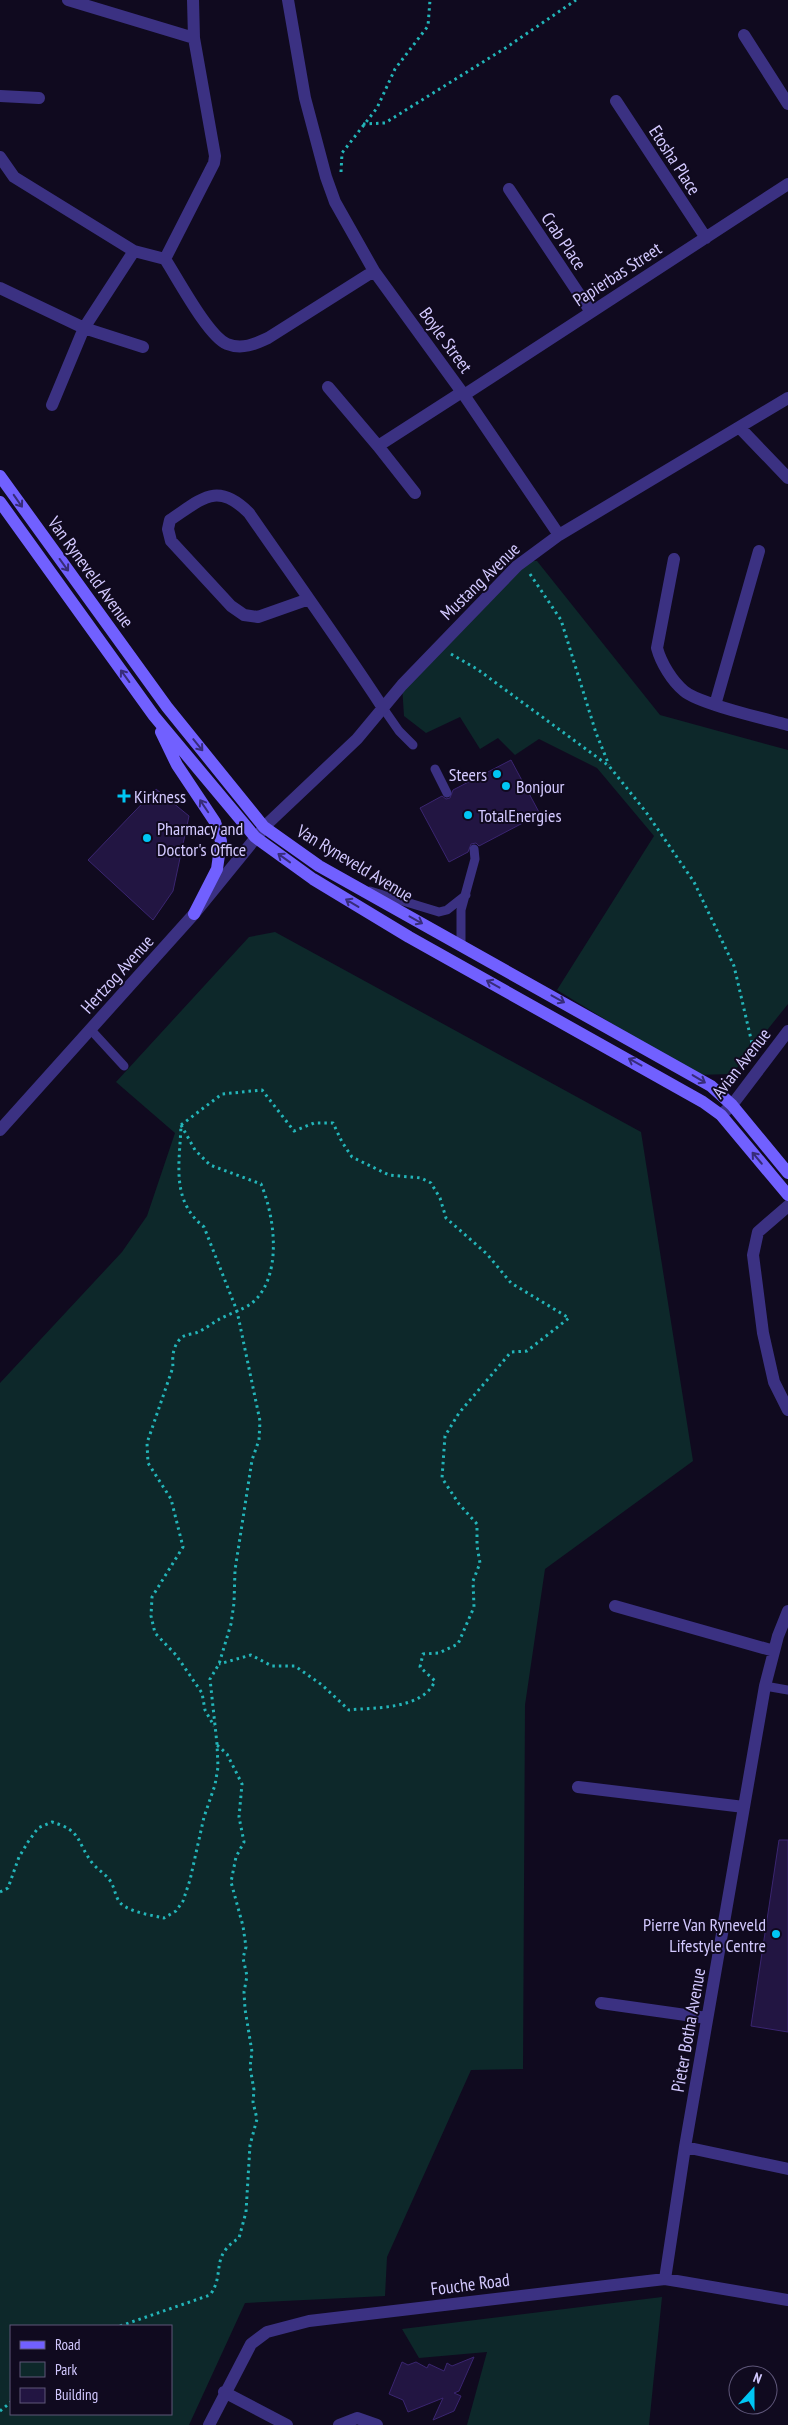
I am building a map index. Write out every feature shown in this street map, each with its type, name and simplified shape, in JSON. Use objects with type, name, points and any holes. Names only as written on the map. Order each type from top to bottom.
[{"type":"main road","name":"Van Ryneveld Avenue","points":[[0,476],[167,707],[264,827],[319,866],[711,1086],[732,1105],[788,1173]]},
{"type":"main road","name":"Van Ryneveld Avenue","points":[[0,502],[154,716],[255,837],[313,879],[409,937],[679,1087],[721,1116],[788,1195]]},
{"type":"main road","points":[[154,716],[177,765],[215,822],[221,841],[217,869],[194,914]]},
{"type":"street","points":[[68,0],[194,38]]},
{"type":"street","points":[[166,259],[214,163],[215,156],[194,38],[193,0]]},
{"type":"street","name":"Boyle Street","points":[[288,0],[305,98],[326,177],[335,202],[374,271],[463,393],[559,535]]},
{"type":"street","points":[[744,35],[788,104]]},
{"type":"street","points":[[0,96],[39,98]]},
{"type":"street","name":"Etosha Place","points":[[616,101],[706,238]]},
{"type":"street","points":[[0,157],[14,178],[134,251],[166,259],[217,337],[227,344],[238,346],[252,345],[268,338],[374,271]]},
{"type":"street","name":"Papierbas Street","points":[[378,446],[591,312],[788,184]]},
{"type":"street","name":"Crab Place","points":[[509,189],[591,312]]},
{"type":"street","points":[[52,405],[84,328],[134,251]]},
{"type":"street","points":[[0,288],[84,328],[143,348]]},
{"type":"street","points":[[328,387],[415,493]]},
{"type":"street","name":"Mustang Avenue","points":[[255,837],[357,739],[439,645],[523,560],[559,535],[788,398]]},
{"type":"street","points":[[740,428],[788,478]]},
{"type":"street","points":[[309,599],[258,617],[238,612],[171,541],[168,529],[170,520],[202,500],[220,495],[229,497],[249,513],[309,599],[383,708]]},
{"type":"street","points":[[715,705],[759,551]]},
{"type":"street","points":[[674,559],[657,648],[659,655],[684,691],[715,705],[788,725]]},
{"type":"street","name":"Hertzog Avenue","points":[[0,1130],[194,914],[255,837]]},
{"type":"street","name":"Avian Avenue","points":[[721,1116],[732,1105],[788,1031]]},
{"type":"street","points":[[788,1206],[758,1232],[753,1255],[762,1333],[774,1382],[788,1410]]},
{"type":"street","points":[[615,1606],[774,1651]]},
{"type":"street","name":"Pieter Botha Avenue","points":[[666,2280],[685,2147],[765,1686],[774,1651],[788,1611]]},
{"type":"street","points":[[578,1787],[744,1807]]},
{"type":"street","points":[[601,2003],[707,2018]]},
{"type":"street","points":[[685,2147],[788,2169]]},
{"type":"street","name":"Fouche Road","points":[[208,2425],[251,2344],[267,2332],[309,2321],[666,2280],[788,2300]]},
{"type":"street","points":[[224,2392],[288,2425]]},
{"type":"street","points":[[339,2425],[356,2418],[378,2425]]},
{"type":"lane","points":[[383,708],[399,731],[413,745]]},
{"type":"lane","points":[[435,769],[447,794]]},
{"type":"lane","points":[[461,945],[461,910],[475,859],[474,849]]},
{"type":"lane","points":[[358,888],[438,912],[447,910],[466,895]]},
{"type":"lane","points":[[90,1030],[124,1066]]},
{"type":"lane","points":[[765,1686],[788,1690]]},
{"type":"path","points":[[335,202],[342,170],[342,154],[377,108],[395,69],[428,26],[430,0]]},
{"type":"path","points":[[363,124],[385,123],[507,47],[576,0]]},
{"type":"path","points":[[523,560],[534,581],[561,620],[596,733],[609,766]]},
{"type":"path","points":[[439,645],[477,669],[609,766],[646,812],[694,882],[734,966],[752,1046],[760,1066]]},
{"type":"path","points":[[0,1892],[8,1888],[19,1857],[38,1828],[52,1822],[67,1826],[77,1835],[86,1854],[94,1866],[105,1873],[112,1884],[117,1900],[124,1906],[164,1918],[176,1910],[183,1901],[190,1880],[204,1818],[215,1785],[218,1766],[210,1679],[219,1664],[233,1610],[235,1570],[252,1460],[259,1440],[260,1421],[237,1311],[204,1227],[193,1219],[184,1201],[177,1179],[181,1125],[222,1094],[262,1090],[294,1131],[314,1123],[333,1123],[352,1157],[389,1175],[421,1178],[431,1183],[440,1198],[446,1218],[487,1254],[511,1283],[570,1318],[527,1351],[511,1352],[459,1413],[445,1436],[442,1478],[459,1504],[477,1524],[477,1546],[480,1563],[473,1581],[474,1607],[458,1644],[439,1653],[423,1654],[420,1667],[435,1681],[431,1690],[407,1704],[349,1710],[322,1685],[295,1666],[272,1666],[250,1655],[219,1664]]},
{"type":"path","points":[[181,1125],[195,1150],[210,1165],[261,1184],[265,1194],[274,1239],[272,1262],[264,1288],[252,1303],[198,1332],[184,1336],[176,1345],[172,1354],[172,1367],[148,1443],[148,1463],[171,1499],[183,1547],[152,1597],[151,1616],[155,1633],[176,1655],[202,1693],[205,1710],[214,1726]]},
{"type":"path","points":[[123,2325],[210,2295],[216,2287],[220,2257],[228,2245],[238,2238],[246,2212],[250,2145],[257,2119],[253,2102],[254,2090],[250,2068],[252,2052],[245,2010],[244,1992],[247,1976],[243,1958],[246,1947],[232,1882],[236,1856],[244,1842],[239,1817],[242,1784],[227,1754],[217,1744]]},
{"type":"path","points":[[0,2411],[10,2403]]},
{"type":"green space","points":[[524,561],[537,561],[660,715],[788,750],[788,1004],[732,1074],[696,1075],[557,990],[654,836],[597,768],[539,739],[515,755],[498,738],[480,749],[460,717],[426,733],[404,716],[402,685]]},
{"type":"green space","points":[[275,932],[641,1132],[693,1461],[545,1569],[525,1705],[523,2069],[471,2070],[387,2257],[385,2296],[245,2303],[189,2425],[0,2425],[0,1383],[122,1252],[147,1216],[175,1133],[116,1082],[249,937]]},
{"type":"green space","points":[[662,2297],[649,2425],[467,2425],[487,2352],[419,2358],[402,2329]]},
{"type":"building","points":[[511,760],[540,814],[479,846],[476,843],[471,844],[468,852],[449,862],[420,808],[442,796],[446,799],[450,798],[453,790]]},
{"type":"building","name":"Pharmacy and Doctor's Office","points":[[156,789],[189,816],[173,891],[153,920],[88,860]]},
{"type":"building","name":"Pierre Van Ryneveld Lifestyle Centre","points":[[779,1840],[788,1840],[788,2032],[751,2026]]},
{"type":"building","points":[[474,2357],[459,2391],[454,2393],[461,2396],[454,2411],[433,2420],[443,2398],[408,2412],[403,2400],[389,2394],[402,2362],[408,2365],[416,2362],[427,2368],[429,2364],[444,2371],[447,2363],[452,2366]]},
{"type":"place","name":"Steers","points":[[497,774]]},
{"type":"place","name":"Bonjour","points":[[506,786]]},
{"type":"place","name":"Kirkness","points":[[124,796]]},
{"type":"place","name":"TotalEnergies","points":[[468,815]]},
{"type":"place","name":"Pharmacy and Doctor's Office","points":[[147,838]]},
{"type":"place","name":"Pierre Van Ryneveld Lifestyle Centre","points":[[776,1934]]}]
